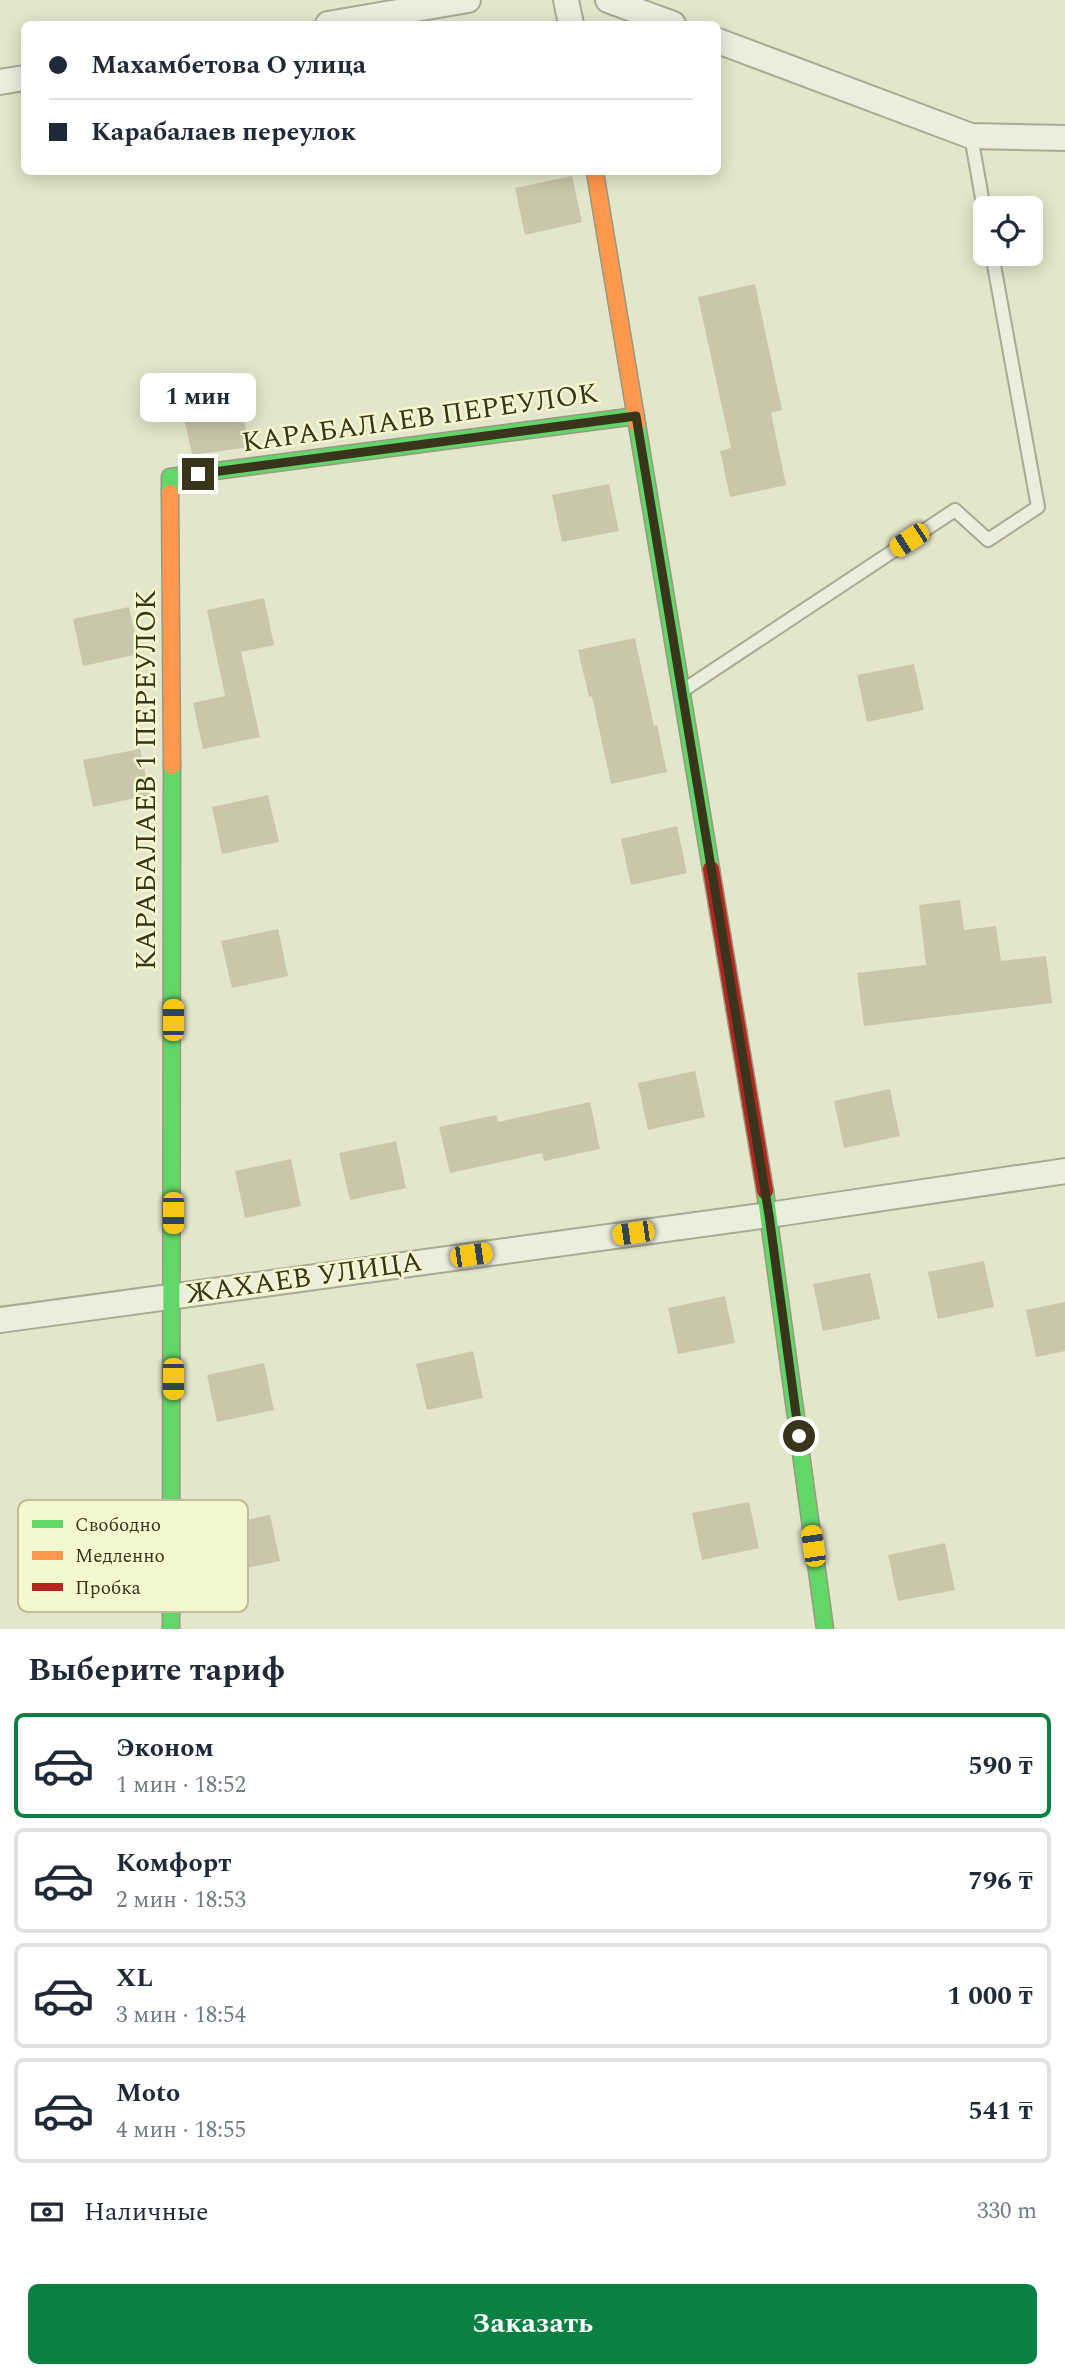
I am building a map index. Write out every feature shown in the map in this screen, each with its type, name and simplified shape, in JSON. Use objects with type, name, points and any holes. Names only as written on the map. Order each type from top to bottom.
[{"type":"street","points":[[346,21],[468,0]]},
{"type":"street","points":[[566,0],[570,21]]},
{"type":"street","points":[[608,0],[665,21]]},
{"type":"street","points":[[721,42],[971,136],[1065,138]]},
{"type":"street","points":[[0,82],[21,78]]},
{"type":"street","points":[[596,175],[769,1215],[825,1629]]},
{"type":"street","name":"КАРАБАЛАЕВ ПЕРЕУЛОК","points":[[170,477],[636,416]]},
{"type":"street","name":"КАРАБАЛАЕВ 1 ПЕРЕУЛОК","points":[[170,477],[172,1500]]},
{"type":"street","name":"ЖАХАЕВ УЛИЦА","points":[[0,1320],[769,1215],[1065,1171]]},
{"type":"lane","points":[[971,136],[982,196]]},
{"type":"lane","points":[[681,691],[955,510],[988,540],[1038,507],[994,266]]},
{"type":"building","points":[[572,176],[582,222],[525,235],[515,188]]},
{"type":"building","points":[[755,284],[782,410],[771,413],[786,485],[730,497],[720,451],[731,448],[698,297]]},
{"type":"building","points":[[240,401],[250,447],[192,455],[183,413]]},
{"type":"building","points":[[609,484],[619,531],[562,542],[552,495]]},
{"type":"building","points":[[264,598],[274,645],[241,652],[260,737],[203,749],[193,703],[225,696],[207,610]]},
{"type":"building","points":[[129,607],[139,654],[83,666],[73,619]]},
{"type":"building","points":[[635,638],[667,772],[611,784],[592,696],[589,697],[578,650]]},
{"type":"building","points":[[914,664],[924,710],[867,722],[857,675]]},
{"type":"building","points":[[140,749],[150,795],[93,807],[83,760]]},
{"type":"building","points":[[268,795],[279,842],[222,854],[212,807]]},
{"type":"building","points":[[677,826],[687,873],[631,885],[621,839]]},
{"type":"building","points":[[960,900],[964,930],[996,926],[1001,961],[1046,956],[1052,1003],[864,1026],[857,973],[926,965],[919,905]]},
{"type":"building","points":[[278,929],[288,976],[232,988],[221,941]]},
{"type":"building","points":[[695,1071],[705,1117],[648,1130],[638,1083]]},
{"type":"building","points":[[890,1089],[900,1136],[844,1148],[834,1101]]},
{"type":"building","points":[[590,1102],[600,1149],[544,1161],[542,1153],[450,1173],[439,1127],[496,1115],[498,1122]]},
{"type":"building","points":[[396,1141],[406,1188],[350,1200],[339,1153]]},
{"type":"building","points":[[291,1159],[301,1206],[245,1218],[235,1171]]},
{"type":"building","points":[[984,1261],[994,1307],[938,1319],[928,1272]]},
{"type":"building","points":[[870,1273],[880,1319],[823,1331],[813,1284]]},
{"type":"building","points":[[725,1296],[735,1343],[678,1354],[668,1308]]},
{"type":"building","points":[[1065,1302],[1065,1351],[1036,1357],[1026,1310]]},
{"type":"building","points":[[473,1351],[483,1398],[427,1410],[416,1364]]},
{"type":"building","points":[[264,1363],[274,1410],[217,1422],[207,1375]]},
{"type":"building","points":[[749,1502],[759,1548],[702,1560],[692,1513]]},
{"type":"building","points":[[270,1515],[280,1561],[248,1568],[248,1520]]},
{"type":"building","points":[[945,1543],[955,1590],[898,1601],[888,1555]]},
{"type":"traffic: fast","points":[[170,493],[170,477],[636,416]]},
{"type":"traffic: fast","points":[[637,424],[711,869]]},
{"type":"traffic: fast","points":[[171,1500],[172,766]]},
{"type":"traffic: fast","points":[[765,1191],[825,1629]]},
{"type":"traffic: fast","points":[[171,1612],[171,1629]]},
{"type":"traffic: slow","points":[[596,175],[637,424]]},
{"type":"traffic: slow","points":[[170,493],[172,766]]},
{"type":"traffic: jam","points":[[711,869],[765,1191]]},
{"type":"route","points":[[198,474],[636,416],[769,1215],[799,1436]]}]
